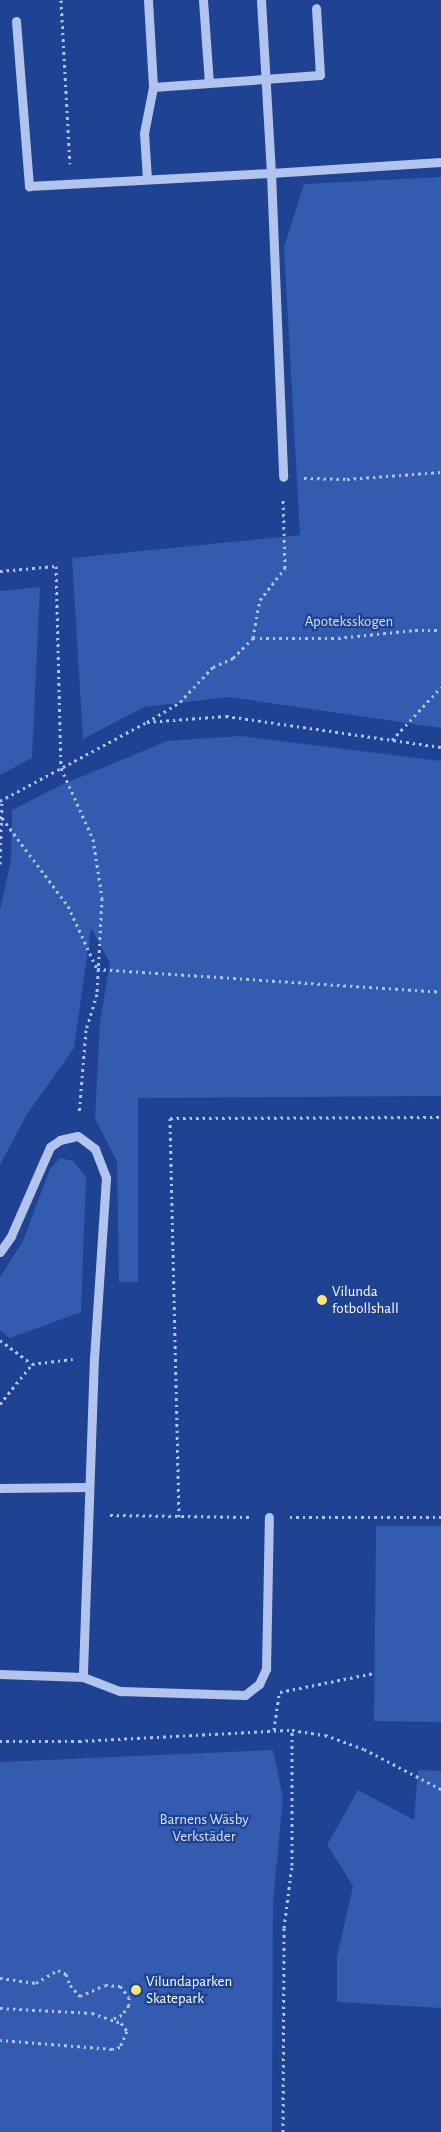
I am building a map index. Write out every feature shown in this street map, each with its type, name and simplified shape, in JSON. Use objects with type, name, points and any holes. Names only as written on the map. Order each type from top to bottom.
[{"type":"lane","points":[[147,179],[144,132],[153,87],[148,0]]},
{"type":"lane","points":[[203,0],[209,83]]},
{"type":"lane","points":[[261,0],[271,173],[283,477]]},
{"type":"lane","points":[[153,87],[320,75],[316,8]]},
{"type":"lane","points":[[16,20],[29,186],[441,162]]},
{"type":"lane","points":[[0,1252],[11,1236],[50,1147],[60,1140],[78,1136],[95,1149],[106,1178],[94,1357],[88,1487],[83,1677]]},
{"type":"lane","points":[[0,1488],[88,1487]]},
{"type":"lane","points":[[0,1674],[83,1677],[130,1691],[244,1694],[259,1684],[266,1669],[270,1517]]},
{"type":"path","points":[[61,0],[72,183]]},
{"type":"path","points":[[0,864],[1,801],[147,722],[180,702],[213,667],[233,658],[253,638],[260,600],[285,568],[283,477],[347,480],[441,472]]},
{"type":"path","points":[[0,571],[56,566],[61,768],[93,839],[102,898],[96,994],[86,1030],[78,1136]]},
{"type":"path","points":[[253,638],[338,638],[415,630],[441,630]]},
{"type":"path","points":[[392,740],[441,687]]},
{"type":"path","points":[[147,722],[226,716],[441,747]]},
{"type":"path","points":[[2,818],[68,906],[97,969]]},
{"type":"path","points":[[97,969],[441,992]]},
{"type":"path","points":[[179,1517],[170,1118],[441,1117]]},
{"type":"path","points":[[0,1340],[32,1364],[94,1357]]},
{"type":"path","points":[[0,1404],[32,1364]]},
{"type":"path","points":[[259,1684],[280,1692],[374,1673]]},
{"type":"path","points":[[274,1730],[280,1692]]},
{"type":"path","points":[[282,2132],[284,1928],[292,1865],[292,1730]]},
{"type":"path","points":[[0,1741],[79,1741],[292,1730],[325,1735],[364,1749],[441,1789]]},
{"type":"path","points":[[0,1978],[36,1983],[58,1970],[66,1974],[70,1984],[80,1996],[105,1985],[120,1986],[125,1990],[129,2005],[122,2015],[111,2019]]},
{"type":"path","points":[[0,2008],[83,2012],[121,2023],[127,2030],[120,2047],[0,2040]]},
{"type":"green space","name":"Apoteksskogen","points":[[441,177],[441,728],[228,697],[144,707],[83,739],[72,558],[300,535],[284,247],[304,184]]},
{"type":"green space","points":[[40,587],[32,758],[0,775],[0,591]]},
{"type":"green space","points":[[240,736],[441,761],[441,1096],[138,1098],[138,1282],[119,1282],[117,1161],[95,1119],[100,1021],[110,963],[91,928],[74,1048],[27,1114],[0,1165],[0,910],[11,859],[12,810],[59,786],[167,741]]},
{"type":"green space","points":[[60,1158],[73,1161],[86,1177],[81,1312],[10,1338],[0,1330],[0,1277],[23,1241],[50,1169]]},
{"type":"green space","points":[[376,1526],[441,1526],[441,1722],[374,1721]]},
{"type":"green space","name":"Barnens Wäsby Verkstäder","points":[[273,1750],[283,1798],[273,1902],[272,2132],[0,2132],[0,1762]]},
{"type":"green space","points":[[418,1770],[441,1771],[441,2008],[337,2002],[337,1957],[353,1886],[327,1845],[358,1790],[414,1820]]},
{"type":"place","name":"Vilunda fotbollshall","points":[[322,1300]]},
{"type":"place","name":"Vilundaparken Skatepark","points":[[136,1990]]}]
